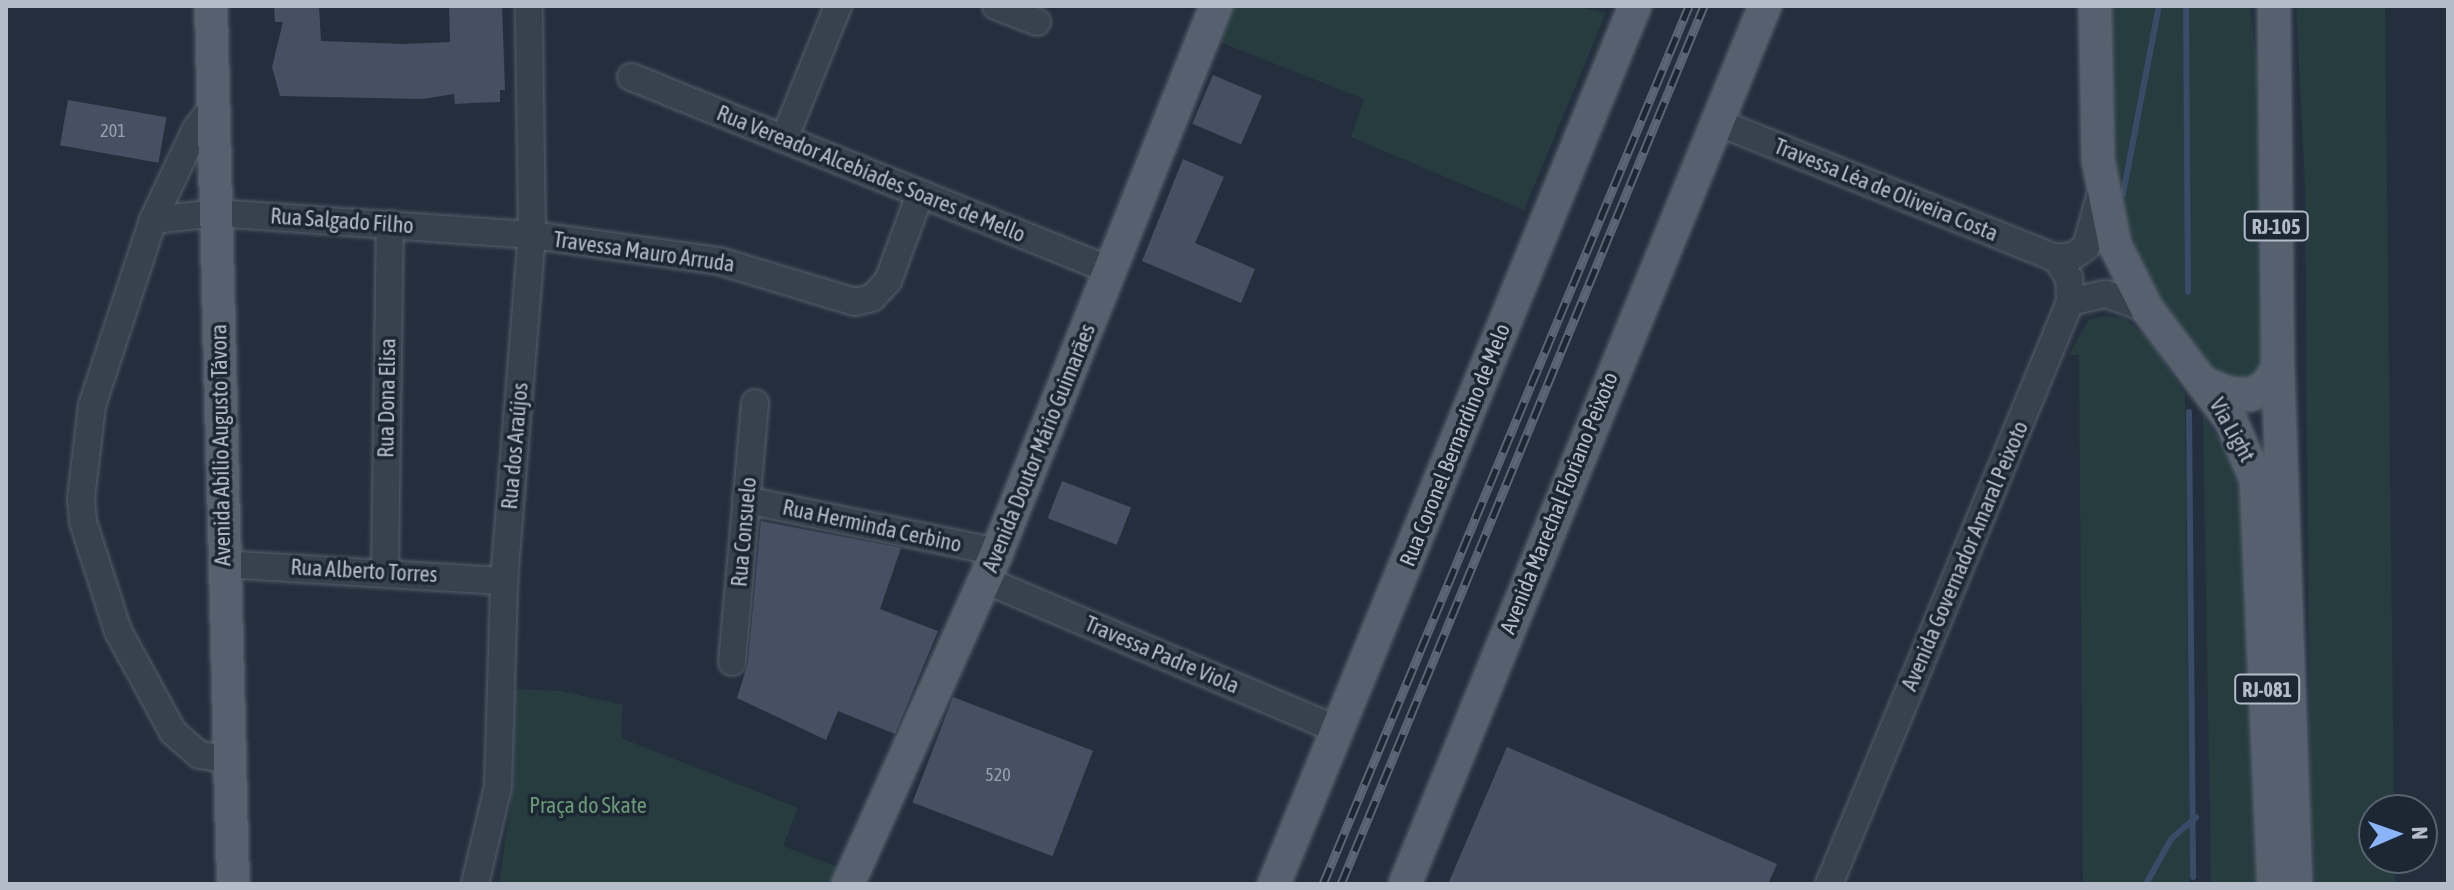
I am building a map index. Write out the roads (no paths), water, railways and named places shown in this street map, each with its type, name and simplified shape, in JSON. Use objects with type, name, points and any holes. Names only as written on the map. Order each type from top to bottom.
[{"type":"main road","name":"Avenida Abílio Augusto Távora","points":[[211,6],[227,759],[234,876]]},
{"type":"main road","name":"Avenida Doutor Mário Guimarães","points":[[848,884],[991,566],[1216,6]]},
{"type":"main road","name":"Rua Coronel Bernardino de Melo","points":[[1274,884],[1635,6]]},
{"type":"main road","name":"Avenida Marechal Floriano Peixoto","points":[[1405,884],[1765,6]]},
{"type":"main road","name":"Via Light","points":[[2095,6],[2101,193],[2115,245],[2147,309],[2206,384],[2245,446],[2259,494],[2274,884]]},
{"type":"main road","name":"Via Light","points":[[2274,6],[2278,369],[2296,884]]},
{"type":"main road","points":[[2206,384],[2223,392],[2250,395],[2263,389],[2278,369]]},
{"type":"main road","points":[[861,852],[870,884]]},
{"type":"street","name":"Rua dos Araújos","points":[[475,884],[498,787],[504,581],[532,235],[529,6]]},
{"type":"street","points":[[784,139],[838,6]]},
{"type":"street","points":[[996,6],[1037,22]]},
{"type":"street","name":"Rua Vereador Alcebíades Soares de Mello","points":[[631,77],[1110,270]]},
{"type":"street","points":[[214,106],[196,129],[153,220],[92,406],[82,471],[83,522],[118,631],[173,732],[199,755],[227,759]]},
{"type":"street","name":"Travessa Léa de Oliveira Costa","points":[[1717,122],[2056,258]]},
{"type":"street","points":[[2101,193],[2086,247],[2075,255],[2056,258],[2069,278],[2070,302],[2106,294],[2147,309]]},
{"type":"street","name":"Travessa Mauro Arruda","points":[[532,235],[719,261],[837,298],[867,301],[888,281],[920,194]]},
{"type":"street","name":"Rua Salgado Filho","points":[[153,220],[216,213],[532,235]]},
{"type":"street","name":"Rua Dona Elisa","points":[[385,571],[390,224]]},
{"type":"street","name":"Avenida Governador Amaral Peixoto","points":[[1829,884],[2070,302]]},
{"type":"street","name":"Rua Consuelo","points":[[732,662],[755,403]]},
{"type":"street","name":"Rua Herminda Cerbino","points":[[746,500],[991,566]]},
{"type":"street","name":"Rua Alberto Torres","points":[[223,564],[385,571],[504,581]]},
{"type":"street","name":"Travessa Padre Viola","points":[[991,566],[1338,730]]},
{"type":"waterway","points":[[2123,194],[2159,6]]},
{"type":"waterway","points":[[2186,6],[2188,292]]},
{"type":"waterway","points":[[2189,412],[2193,877]]},
{"type":"waterway","points":[[2146,884],[2171,839],[2196,817]]},
{"type":"railway","points":[[1323,884],[1689,6]]},
{"type":"railway","points":[[1341,884],[1704,6]]},
{"type":"park label","name":"Praça do Skate","points":[[588,806]]}]
